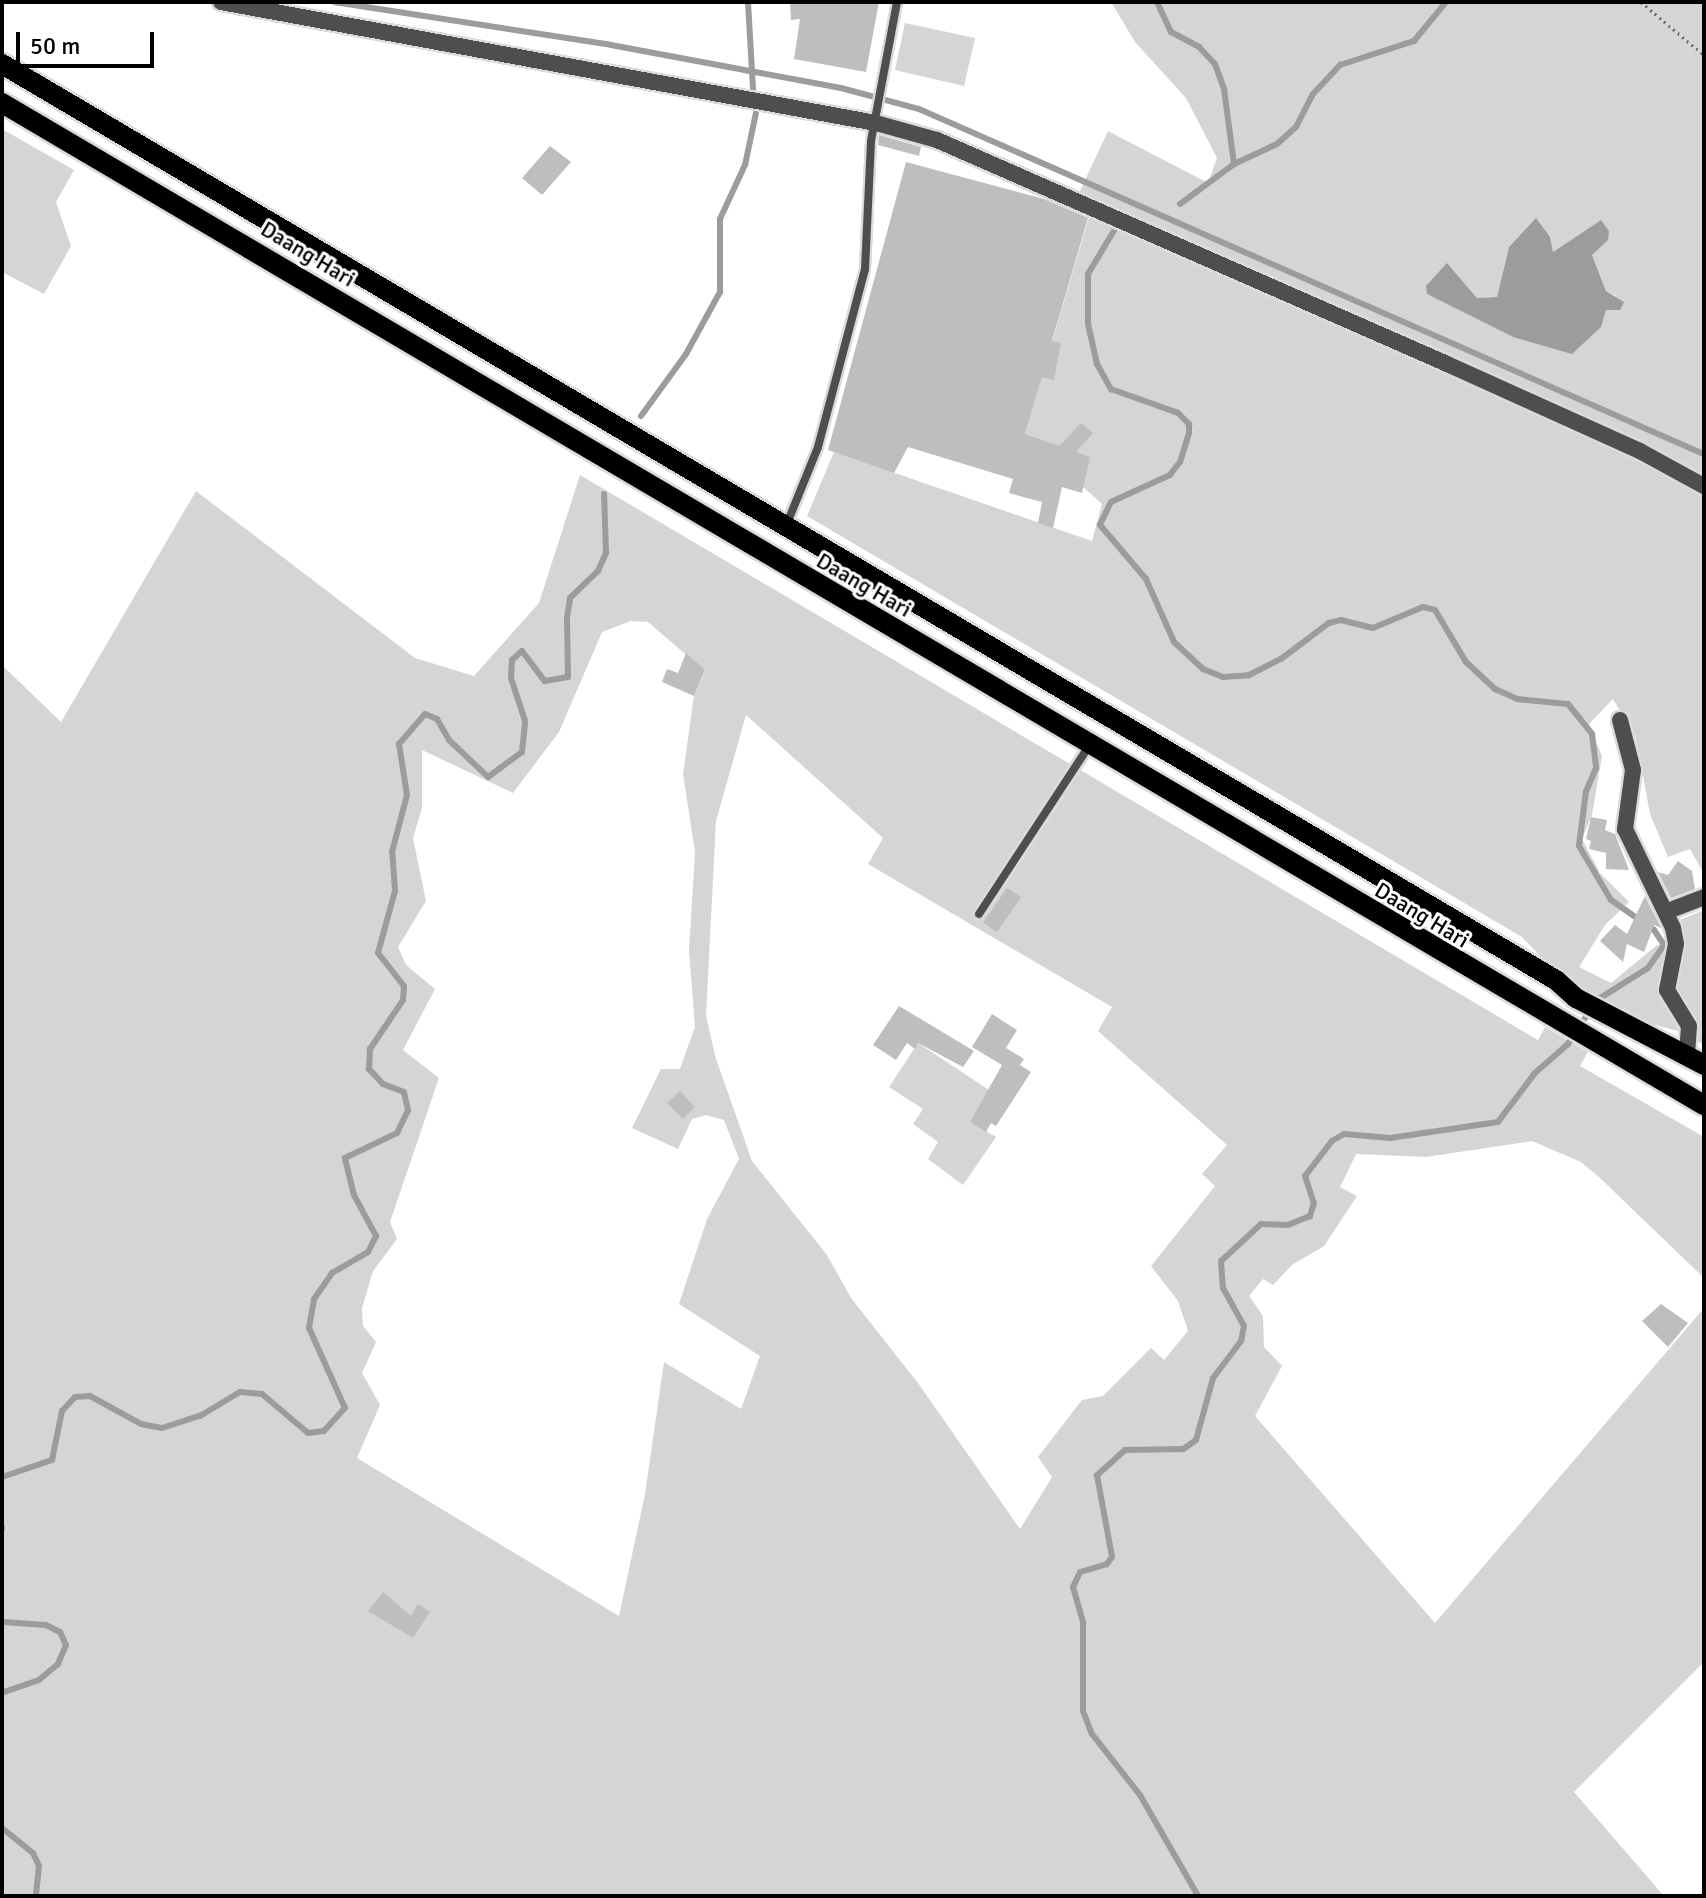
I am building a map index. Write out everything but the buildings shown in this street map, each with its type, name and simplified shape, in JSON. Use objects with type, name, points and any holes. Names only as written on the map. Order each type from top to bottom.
[{"type":"main road","name":"Daang Hari","points":[[2,64],[1556,980],[1576,998],[1696,1061]]},
{"type":"main road","name":"Daang Hari","points":[[2,103],[1089,746],[1704,1105]]},
{"type":"main road","points":[[1064,730],[1080,701]]},
{"type":"street","points":[[221,2],[878,115],[1092,204],[1640,451],[1704,486]]},
{"type":"street","points":[[1620,720],[1633,770],[1625,829],[1668,911],[1676,944],[1667,990],[1689,1026],[1696,1061]]},
{"type":"street","points":[[1668,911],[1704,897]]},
{"type":"lane","points":[[786,526],[818,447],[865,269],[878,115],[897,2]]},
{"type":"lane","points":[[979,914],[1089,746]]},
{"type":"path","points":[[1641,2],[1704,55]]},
{"type":"shaded area","points":[[1111,2],[1704,2],[1704,478],[1504,380],[1079,193],[1108,131],[1208,183],[1217,158],[1186,98],[1135,42]],"holes":[[[1601,220],[1592,255],[1606,291],[1616,296],[1606,309],[1513,337],[1428,294],[1452,269],[1477,298],[1497,297],[1509,247],[1525,231],[1550,237],[1553,252]]]},
{"type":"shaded area","points":[[905,23],[975,38],[964,86],[895,70]]},
{"type":"shaded area","points":[[2,129],[74,170],[56,202],[71,246],[44,294],[2,272]]},
{"type":"shaded area","points":[[1091,210],[1653,465],[1704,494],[1704,874],[1690,849],[1668,857],[1650,814],[1636,738],[1613,699],[1589,724],[1602,756],[1592,815],[1582,839],[1600,873],[1629,902],[1605,925],[1579,967],[1611,983],[1657,945],[1682,939],[1680,920],[1704,910],[1704,1045],[1678,1031],[1633,1019],[1559,976],[1522,937],[807,516],[834,452],[1092,541],[1102,504],[1025,434]]},
{"type":"shaded area","points":[[1536,218],[1550,237],[1553,252],[1601,220],[1609,231],[1608,240],[1592,255],[1606,291],[1624,302],[1620,310],[1606,310],[1601,327],[1572,354],[1513,337],[1427,294],[1426,286],[1447,263],[1477,298],[1497,297],[1509,247]]},
{"type":"shaded area","points":[[580,475],[1538,1040],[1545,1027],[1588,1052],[1580,1066],[1704,1137],[1704,1278],[1581,1162],[1532,1141],[1426,1157],[1356,1154],[1340,1187],[1357,1196],[1324,1246],[1292,1265],[1273,1285],[1263,1279],[1249,1296],[1263,1316],[1264,1347],[1282,1366],[1255,1416],[1435,1623],[1704,1308],[1704,1662],[1574,1792],[1664,1896],[2,1896],[2,665],[61,722],[196,491],[415,658],[474,676],[539,603]],"holes":[[[631,621],[648,622],[705,671],[694,696],[683,774],[695,852],[689,950],[695,1027],[680,1069],[661,1069],[632,1128],[678,1149],[692,1119],[706,1115],[724,1120],[739,1159],[707,1219],[679,1304],[760,1356],[741,1409],[664,1362],[645,1494],[619,1616],[357,1458],[380,1405],[362,1373],[376,1342],[363,1326],[362,1308],[373,1271],[397,1239],[390,1222],[439,1078],[403,1050],[435,989],[406,965],[398,947],[426,901],[413,838],[422,808],[422,750],[513,793],[559,732],[602,632]],[[746,715],[883,838],[868,864],[1112,1007],[1098,1031],[1227,1145],[1202,1174],[1215,1186],[1151,1266],[1178,1301],[1188,1331],[1164,1360],[1151,1348],[1103,1396],[1082,1400],[1038,1457],[1052,1477],[1020,1529],[918,1383],[851,1298],[827,1255],[752,1161],[716,1059],[706,1016],[716,821]]]},
{"type":"shaded area","points":[[918,1043],[989,1090],[970,1122],[996,1137],[963,1185],[928,1159],[938,1142],[913,1124],[923,1109],[889,1087]]},
{"type":"waterway","points":[[334,2],[611,45],[841,88],[919,109],[1704,454]]},
{"type":"waterway","points":[[748,2],[753,89]]},
{"type":"waterway","points":[[1157,2],[1171,32],[1199,47],[1215,64],[1224,89],[1234,164]]},
{"type":"waterway","points":[[1180,204],[1234,164],[1277,144],[1296,127],[1313,94],[1340,65],[1414,41],[1446,2]]},
{"type":"waterway","points":[[641,416],[686,354],[720,292],[720,219],[745,165],[756,113]]},
{"type":"waterway","points":[[1118,224],[1088,274],[1088,324],[1097,364],[1111,389],[1178,413],[1189,424],[1189,433],[1180,462],[1170,475],[1111,502],[1100,525],[1146,579],[1174,642],[1203,669],[1223,677],[1249,675],[1281,659],[1329,623],[1341,620],[1373,628],[1423,607],[1435,610],[1466,662],[1495,689],[1517,699],[1568,704],[1592,734],[1596,768],[1586,791],[1579,846],[1611,900],[1654,930],[1664,945],[1648,968],[1597,1000],[1568,1044],[1535,1073],[1498,1122],[1390,1138],[1344,1134],[1332,1141],[1305,1176],[1314,1203],[1310,1216],[1288,1225],[1261,1224],[1221,1261],[1223,1288],[1244,1326],[1241,1341],[1213,1378],[1196,1440],[1183,1449],[1125,1450],[1097,1475],[1112,1557],[1107,1564],[1080,1572],[1073,1587],[1083,1623],[1083,1711],[1092,1734],[1140,1795],[1198,1896]]},
{"type":"waterway","points":[[2,1477],[52,1460],[62,1411],[75,1397],[90,1396],[141,1424],[162,1428],[200,1416],[240,1392],[262,1394],[308,1433],[324,1431],[345,1408],[309,1328],[314,1299],[332,1273],[368,1252],[376,1236],[354,1195],[345,1158],[397,1133],[408,1110],[404,1092],[383,1084],[369,1069],[370,1049],[403,1000],[404,986],[378,953],[395,891],[392,852],[407,795],[399,744],[425,714],[437,719],[449,740],[488,777],[522,752],[525,721],[511,678],[512,660],[522,651],[545,681],[568,677],[567,618],[570,598],[598,571],[606,553],[604,494]]},
{"type":"waterway","points":[[2,1622],[46,1625],[60,1632],[66,1645],[58,1664],[39,1680],[2,1693]]},
{"type":"waterway","points":[[2,1828],[33,1853],[39,1866],[36,1896]]}]
